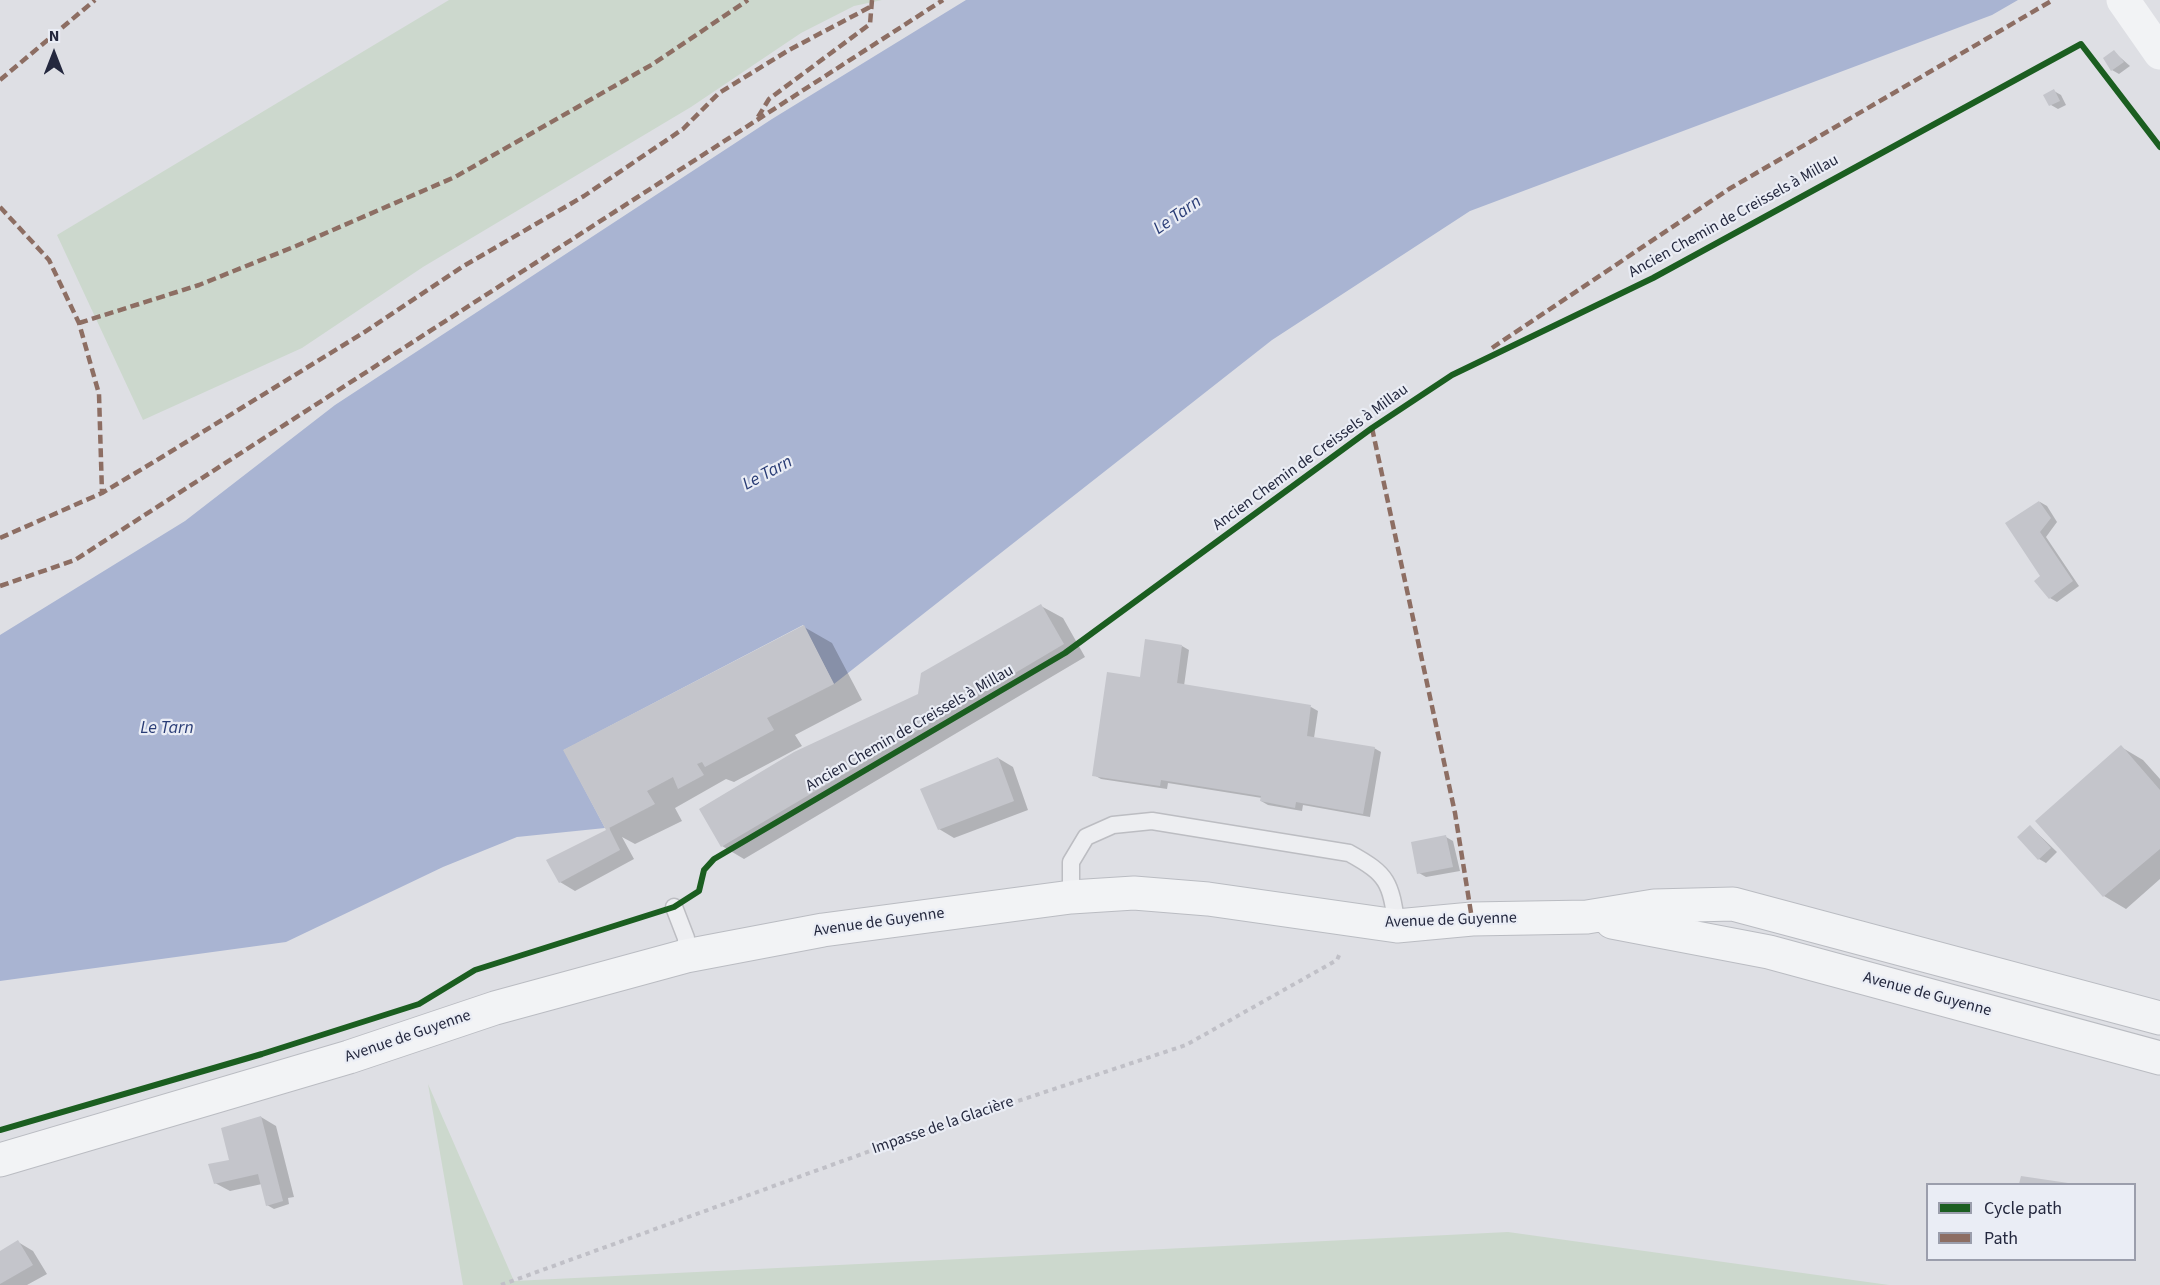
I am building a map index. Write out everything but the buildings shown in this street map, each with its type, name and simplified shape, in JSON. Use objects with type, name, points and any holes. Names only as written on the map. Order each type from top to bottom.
[{"type":"main road","points":[[2122,0],[2160,53]]},
{"type":"main road","name":"Avenue de Guyenne","points":[[0,1160],[192,1106],[495,1008],[686,956],[824,930],[1071,897],[1134,893],[1208,899],[1397,927],[1472,919],[1587,917],[1654,906],[1732,904],[2160,1018]]},
{"type":"main road","name":"Avenue de Guyenne","points":[[1587,917],[1769,952],[2160,1058]]},
{"type":"lane","points":[[1071,897],[1071,862],[1086,837],[1113,825],[1152,821],[1348,853],[1377,869],[1392,891],[1397,927]]},
{"type":"lane","points":[[674,907],[686,938],[686,956]]},
{"type":"shaded area","points":[[449,0],[882,0],[854,6],[801,33],[691,107],[423,267],[302,348],[143,420],[57,235]]},
{"type":"shaded area","points":[[428,1084],[514,1281],[1508,1232],[1889,1285],[463,1285]]},
{"type":"water","name":"Le Tarn","points":[[966,0],[2018,0],[1992,15],[1470,211],[1272,340],[834,684],[803,625],[564,750],[605,828],[517,837],[443,867],[286,942],[0,981],[0,635],[185,521],[335,405],[772,119]]},
{"type":"marked path","points":[[0,80],[95,0]]},
{"type":"marked path","points":[[79,323],[199,285],[455,177],[653,64],[748,0]]},
{"type":"marked path","points":[[758,117],[769,99],[870,24],[872,0]]},
{"type":"marked path","points":[[0,586],[75,560],[943,0]]},
{"type":"marked path","points":[[1492,348],[1729,189],[2053,0]]},
{"type":"marked path","points":[[0,538],[102,493],[162,457],[363,333],[462,267],[584,196],[683,129],[719,93],[789,50],[872,6]]},
{"type":"marked path","points":[[0,207],[49,260],[79,323],[99,394],[102,493]]},
{"type":"marked path","points":[[1372,428],[1455,813],[1472,919]]},
{"type":"cycle path","name":"Ancien Chemin de Creissels à Millau","points":[[0,1130],[262,1054],[419,1004],[475,970],[674,907],[699,891],[704,870],[714,859],[1065,653],[1372,428],[1452,375],[1653,278],[2081,44],[2160,147]]}]
